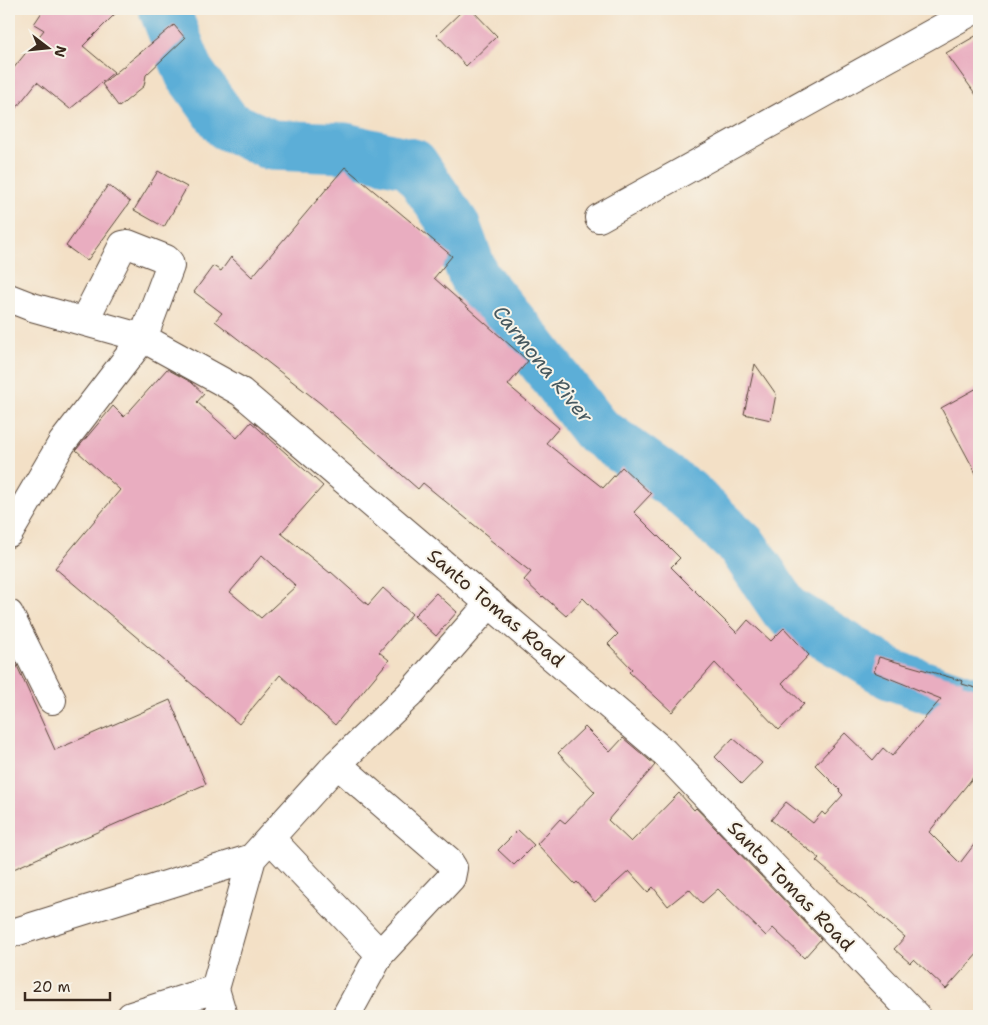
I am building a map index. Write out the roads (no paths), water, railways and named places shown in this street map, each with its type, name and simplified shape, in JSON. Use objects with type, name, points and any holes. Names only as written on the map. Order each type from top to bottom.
[{"type":"street","points":[[599,218],[976,9]]},
{"type":"street","points":[[9,533],[62,442],[142,338],[170,262],[128,244],[123,245],[84,321]]},
{"type":"street","points":[[9,322],[20,303]]},
{"type":"street","name":"Santo Tomas Road","points":[[20,303],[142,338],[241,392],[664,752],[916,1016]]},
{"type":"street","points":[[222,1016],[215,989],[252,858],[337,764],[410,694],[490,602]]},
{"type":"street","points":[[9,614],[52,700]]},
{"type":"street","points":[[337,764],[448,860],[453,868],[451,878],[380,954],[346,1016]]},
{"type":"street","points":[[270,838],[380,954]]},
{"type":"street","points":[[9,934],[252,858]]},
{"type":"street","points":[[130,1016],[215,989]]},
{"type":"waterway","name":"Carmona River","points":[[164,9],[190,74],[227,125],[271,145],[345,148],[413,164],[455,226],[474,277],[531,346],[595,429],[686,493],[743,547],[786,610],[892,675],[979,705]]}]
